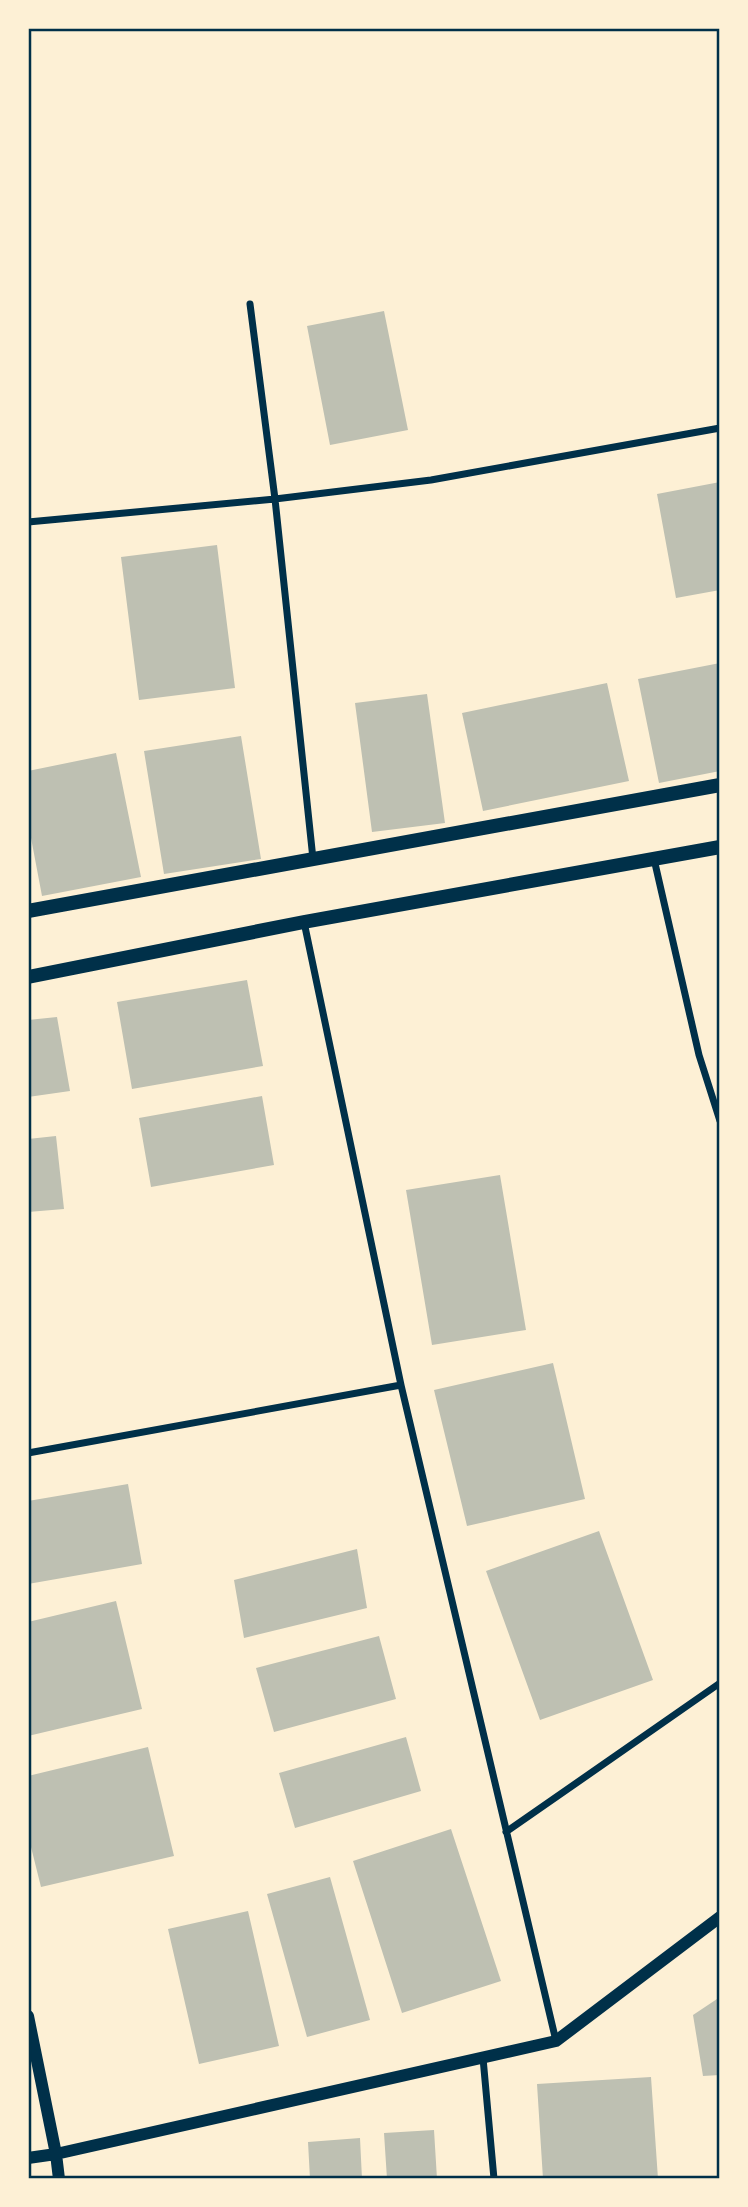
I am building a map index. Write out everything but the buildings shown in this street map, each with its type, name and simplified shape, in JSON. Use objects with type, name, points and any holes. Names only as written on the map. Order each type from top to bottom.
[{"type":"main road","points":[[28,911],[720,785]]},
{"type":"main road","points":[[28,977],[304,922],[720,846]]},
{"type":"street","points":[[250,304],[275,499],[313,859]]},
{"type":"street","points":[[28,522],[275,499],[430,480],[720,428]]},
{"type":"street","points":[[653,859],[699,1055],[720,1121]]},
{"type":"street","points":[[304,922],[401,1385],[556,2041]]},
{"type":"street","points":[[710,1089],[720,1087]]},
{"type":"street","points":[[28,1452],[401,1385]]},
{"type":"street","points":[[506,1832],[720,1683]]},
{"type":"street","points":[[28,2158],[56,2154],[556,2041],[720,1917]]},
{"type":"street","points":[[28,2016],[59,2179]]},
{"type":"street","points":[[483,2057],[494,2179]]}]
